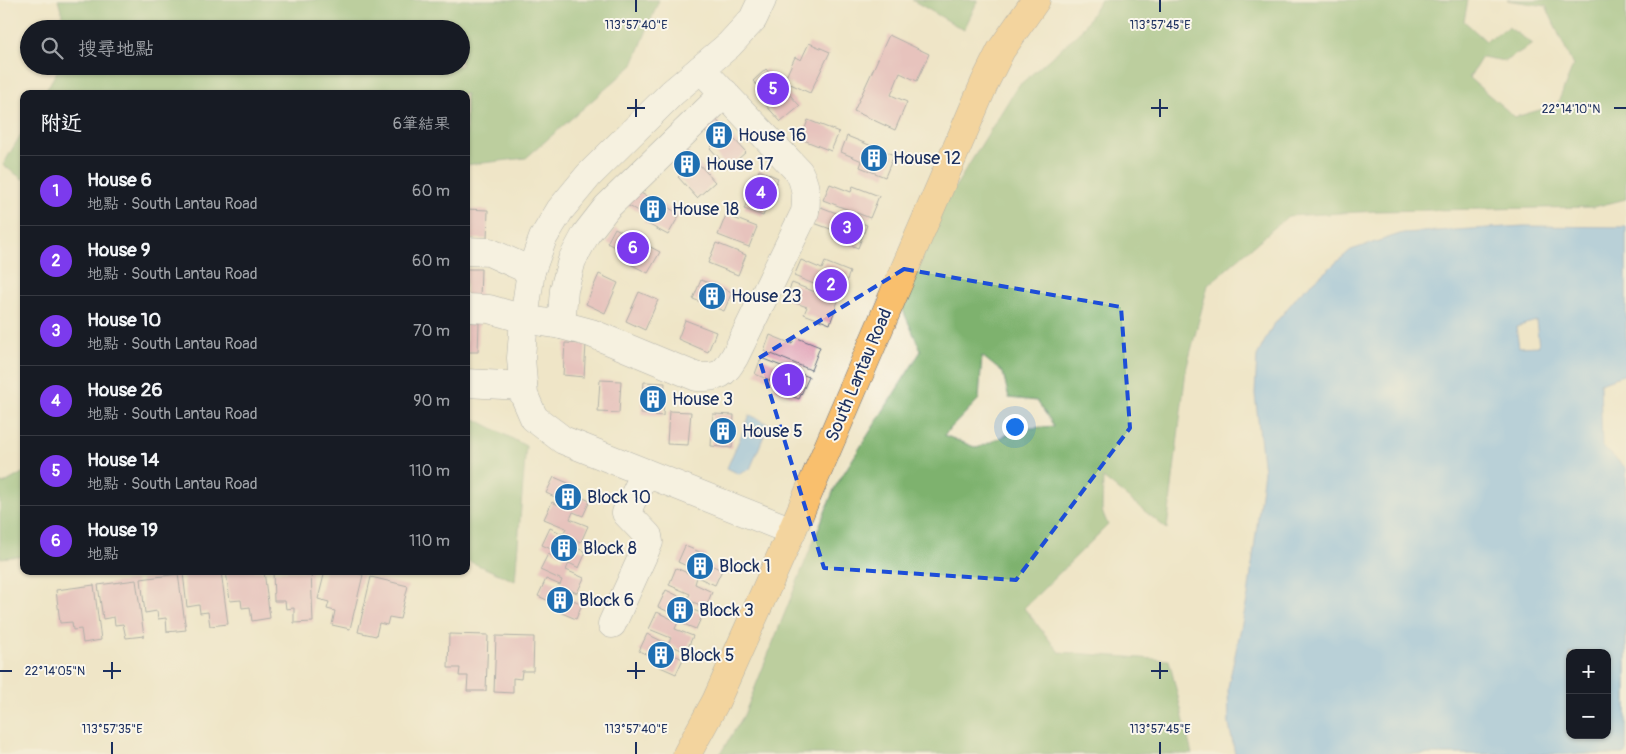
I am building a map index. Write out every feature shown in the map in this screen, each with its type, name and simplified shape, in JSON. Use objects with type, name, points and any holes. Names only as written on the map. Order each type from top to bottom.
[{"type":"main road","name":"South Lantau Road","points":[[687,754],[716,701],[792,531],[985,82],[1001,50],[1036,0]]},
{"type":"street","points":[[762,0],[753,19],[729,45],[672,93],[589,175],[560,210],[543,238],[531,271],[521,358],[524,395],[534,418],[563,440],[792,531]]},
{"type":"street","points":[[470,308],[489,309],[524,319],[561,325],[591,333],[697,377],[714,377],[726,371],[805,212],[807,199],[804,181],[799,172],[702,68]]},
{"type":"street","points":[[561,325],[564,290],[570,267],[586,234],[607,207],[725,93]]},
{"type":"street","points":[[470,251],[489,252],[531,271]]},
{"type":"street","points":[[470,383],[523,386]]},
{"type":"street","points":[[612,624],[649,542],[648,536],[626,513],[645,473]]},
{"type":"highlighted area","points":[[904,269],[1121,307],[1130,428],[1016,580],[824,568],[759,358]]},
{"type":"green space","points":[[58,0],[659,0],[633,65],[526,158],[470,165],[470,90],[46,90],[55,75],[470,75],[470,20],[64,20]]},
{"type":"green space","points":[[912,0],[978,0],[964,30]]},
{"type":"green space","points":[[1101,0],[1468,0],[1464,21],[1486,41],[1508,27],[1533,44],[1505,61],[1482,57],[1469,78],[1515,117],[1557,105],[1573,66],[1546,6],[1507,0],[1626,0],[1626,199],[1594,207],[1377,211],[1288,216],[1208,285],[1186,370],[1167,529],[1103,478],[1102,511],[1108,525],[1024,608],[1059,652],[1169,660],[1192,754],[720,754],[744,715],[835,487],[921,351],[902,308],[944,205],[1017,87],[1081,31]],"holes":[[[982,356],[1003,373],[1009,398],[1037,401],[1054,426],[1020,429],[977,448],[944,435],[979,399]]]},
{"type":"green space","points":[[20,136],[20,177],[3,165]]},
{"type":"green space","points":[[470,416],[526,446],[515,581],[470,562]]},
{"type":"green space","points":[[20,474],[20,556],[0,558],[0,482],[3,484]]},
{"type":"water","points":[[1524,226],[1626,227],[1626,374],[1600,383],[1602,446],[1626,468],[1626,754],[1235,754],[1229,725],[1228,687],[1248,596],[1264,471],[1255,394],[1257,356],[1272,327],[1300,293],[1351,250],[1403,233]],"holes":[[[1536,321],[1539,346],[1519,347],[1516,327]]]},
{"type":"water","points":[[750,415],[769,424],[750,469],[739,474],[727,468]]},
{"type":"building","points":[[889,35],[929,54],[917,81],[900,73],[891,95],[907,102],[895,130],[854,111]]},
{"type":"building","points":[[809,43],[830,52],[810,93],[784,81],[795,57],[801,60]]},
{"type":"building","points":[[766,69],[800,106],[781,122],[763,102],[769,98],[753,81]]},
{"type":"building","name":"House 16","points":[[712,115],[746,152],[728,168],[710,148],[715,143],[700,126]]},
{"type":"building","points":[[808,120],[839,132],[831,151],[801,139]]},
{"type":"building","name":"House 12","points":[[847,136],[894,155],[885,177],[860,167],[862,161],[841,152]]},
{"type":"building","name":"House 17","points":[[681,144],[715,182],[697,198],[678,177],[683,173],[668,156]]},
{"type":"building","points":[[759,170],[778,178],[763,216],[744,209]]},
{"type":"building","points":[[830,184],[851,192],[853,186],[879,196],[870,218],[823,200]]},
{"type":"building","name":"House 18","points":[[635,190],[680,214],[668,235],[644,222],[647,216],[627,205]]},
{"type":"building","points":[[821,207],[867,225],[858,248],[833,238],[836,231],[814,223]]},
{"type":"building","points":[[470,209],[488,210],[487,239],[470,239]]},
{"type":"building","points":[[726,215],[757,227],[749,247],[718,235]]},
{"type":"building","points":[[615,228],[660,252],[648,273],[624,261],[628,254],[607,243]]},
{"type":"building","points":[[716,243],[746,255],[738,275],[708,263]]},
{"type":"building","points":[[801,260],[822,269],[825,262],[850,272],[841,295],[794,276]]},
{"type":"building","points":[[470,269],[481,269],[480,299],[470,298]]},
{"type":"building","points":[[599,274],[618,283],[605,313],[586,304]]},
{"type":"building","name":"House 23","points":[[701,280],[732,292],[724,311],[693,299]]},
{"type":"building","points":[[792,283],[838,301],[830,324],[804,314],[807,307],[785,299]]},
{"type":"building","points":[[639,292],[658,300],[645,330],[626,321]]},
{"type":"building","points":[[685,320],[716,332],[708,352],[678,339]]},
{"type":"building","points":[[470,322],[479,323],[478,352],[470,352]]},
{"type":"building","points":[[770,335],[792,344],[795,337],[820,347],[811,370],[764,351]]},
{"type":"building","points":[[565,343],[586,344],[584,377],[563,375]]},
{"type":"building","points":[[761,358],[809,377],[799,399],[774,389],[776,383],[755,374]]},
{"type":"building","points":[[600,380],[621,381],[619,413],[598,412]]},
{"type":"building","name":"House 3","points":[[644,382],[665,383],[663,416],[641,414]]},
{"type":"building","points":[[669,411],[691,412],[688,445],[667,444]]},
{"type":"building","name":"House 5","points":[[713,414],[734,415],[732,448],[711,446]]},
{"type":"building","points":[[554,477],[575,486],[572,493],[590,501],[583,516],[573,512],[570,519],[588,526],[581,542],[571,538],[568,544],[586,552],[579,568],[569,563],[566,570],[584,578],[577,593],[568,589],[565,596],[582,604],[576,619],[557,611],[560,606],[538,596],[546,579],[560,585],[562,580],[540,570],[548,554],[562,560],[564,555],[542,545],[550,528],[563,534],[566,528],[544,519],[552,502],[565,508],[568,503],[546,493]]},
{"type":"building","name":"Block 1","points":[[685,546],[707,555],[704,562],[722,570],[715,585],[697,577],[700,572],[678,562]]},
{"type":"building","points":[[676,568],[697,577],[695,584],[712,592],[706,607],[687,600],[690,594],[669,585]]},
{"type":"building","points":[[178,575],[186,630],[167,632],[166,618],[158,619],[157,611],[145,613],[141,579]]},
{"type":"building","points":[[183,575],[222,575],[228,624],[210,626],[208,612],[200,613],[199,605],[187,607]]},
{"type":"building","points":[[227,575],[265,575],[270,618],[252,621],[250,607],[242,608],[241,600],[230,601]]},
{"type":"building","points":[[273,575],[311,575],[313,622],[294,623],[294,608],[286,609],[285,601],[274,601]]},
{"type":"building","points":[[324,575],[363,575],[350,629],[332,625],[335,611],[327,609],[329,602],[318,599]]},
{"type":"building","points":[[371,577],[408,586],[400,619],[389,617],[387,625],[379,623],[376,636],[358,632]]},
{"type":"building","points":[[136,580],[144,636],[126,638],[123,624],[115,625],[114,617],[103,619],[98,585]]},
{"type":"building","points":[[94,585],[101,640],[83,643],[81,629],[73,630],[72,622],[60,623],[56,590]]},
{"type":"building","name":"Block 3","points":[[666,590],[687,600],[684,606],[703,614],[696,629],[678,622],[680,617],[658,607]]},
{"type":"building","points":[[657,612],[678,622],[675,629],[693,636],[686,652],[668,644],[671,638],[649,629]]},
{"type":"building","points":[[449,634],[488,635],[486,691],[467,691],[468,676],[459,676],[460,668],[448,668]]},
{"type":"building","name":"Block 5","points":[[647,634],[668,644],[665,651],[683,659],[676,674],[658,666],[661,661],[639,651]]},
{"type":"building","points":[[496,636],[534,637],[533,671],[522,671],[521,679],[513,678],[513,693],[494,692]]},
{"type":"place","name":"House 14","points":[[773,89]]},
{"type":"place","name":"House 16","points":[[719,135]]},
{"type":"place","name":"House 12","points":[[874,158]]},
{"type":"place","name":"House 17","points":[[687,164]]},
{"type":"place","name":"House 26","points":[[761,193]]},
{"type":"place","name":"House 18","points":[[653,209]]},
{"type":"place","name":"House 10","points":[[847,228]]},
{"type":"place","name":"House 19","points":[[633,248]]},
{"type":"place","name":"House 9","points":[[831,285]]},
{"type":"place","name":"House 23","points":[[712,296]]},
{"type":"place","name":"House 6","points":[[788,380]]},
{"type":"place","name":"House 3","points":[[653,399]]},
{"type":"place","name":"House 5","points":[[723,431]]},
{"type":"place","name":"Block 10","points":[[568,497]]},
{"type":"place","name":"Block 8","points":[[564,548]]},
{"type":"place","name":"Block 1","points":[[700,566]]},
{"type":"place","name":"Block 6","points":[[560,600]]},
{"type":"place","name":"Block 3","points":[[680,610]]},
{"type":"place","name":"Block 5","points":[[661,655]]}]
